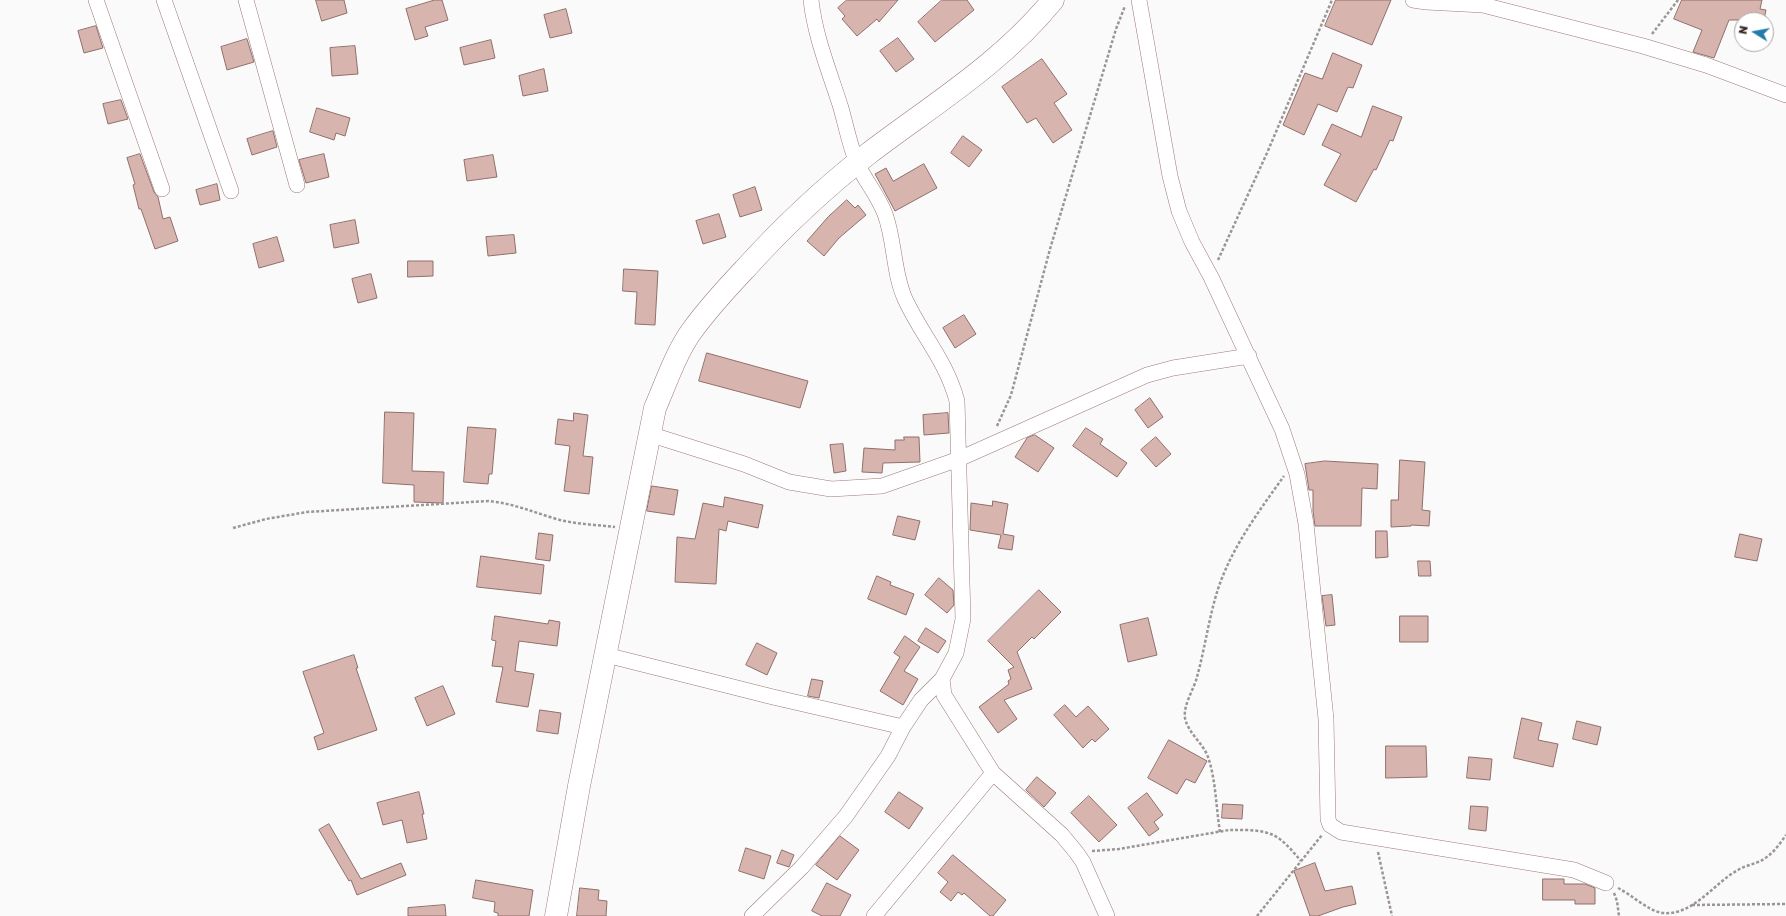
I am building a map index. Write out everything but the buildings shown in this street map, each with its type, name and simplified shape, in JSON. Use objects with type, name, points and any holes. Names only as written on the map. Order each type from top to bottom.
[{"type":"street","points":[[96,0],[162,189]]},
{"type":"street","points":[[164,0],[231,191]]},
{"type":"street","points":[[246,0],[297,185]]},
{"type":"street","points":[[752,916],[802,867],[846,816],[888,756],[903,727],[921,700],[942,679],[956,653],[963,619],[959,458],[956,401],[952,382],[908,305],[900,286],[890,228],[880,200],[857,163],[820,41],[811,0]]},
{"type":"street","points":[[556,916],[579,786],[649,434],[655,408],[674,363],[690,333],[717,299],[763,248],[810,203],[857,163],[982,69],[1034,23],[1053,0]]},
{"type":"street","points":[[1139,0],[1170,176],[1180,211],[1192,242],[1249,356],[1282,429],[1293,463],[1306,524],[1326,719],[1328,819],[1330,825],[1341,832],[1574,870],[1606,883]]},
{"type":"street","points":[[1413,0],[1483,5],[1643,46],[1706,65],[1786,95]]},
{"type":"street","points":[[649,434],[744,464],[789,482],[831,489],[882,486],[959,458],[1147,374],[1173,368],[1249,356]]},
{"type":"street","points":[[606,655],[773,697],[903,727]]},
{"type":"street","points":[[942,679],[944,695],[993,773],[1062,835],[1076,852],[1083,862],[1107,916]]},
{"type":"street","points":[[874,916],[993,773]]},
{"type":"path","points":[[989,445],[1011,395],[1050,249],[1114,36],[1128,0]]},
{"type":"path","points":[[1210,277],[1267,153],[1332,0]]},
{"type":"path","points":[[1643,46],[1678,0]]},
{"type":"path","points":[[1220,832],[1209,762],[1200,743],[1189,727],[1185,717],[1186,709],[1197,679],[1218,588],[1250,525],[1293,463]]},
{"type":"path","points":[[233,528],[266,519],[306,512],[502,502],[561,520],[631,529]]},
{"type":"path","points":[[1257,916],[1330,825]]},
{"type":"path","points":[[1076,852],[1120,849],[1220,832],[1246,830],[1273,835],[1301,860]]},
{"type":"path","points":[[1606,883],[1635,897],[1651,909],[1661,913],[1676,911],[1692,905],[1738,869],[1755,864],[1769,856],[1786,835]]},
{"type":"path","points":[[1375,838],[1392,916]]},
{"type":"path","points":[[1606,883],[1617,901],[1619,916]]},
{"type":"path","points":[[1692,905],[1786,904]]}]
